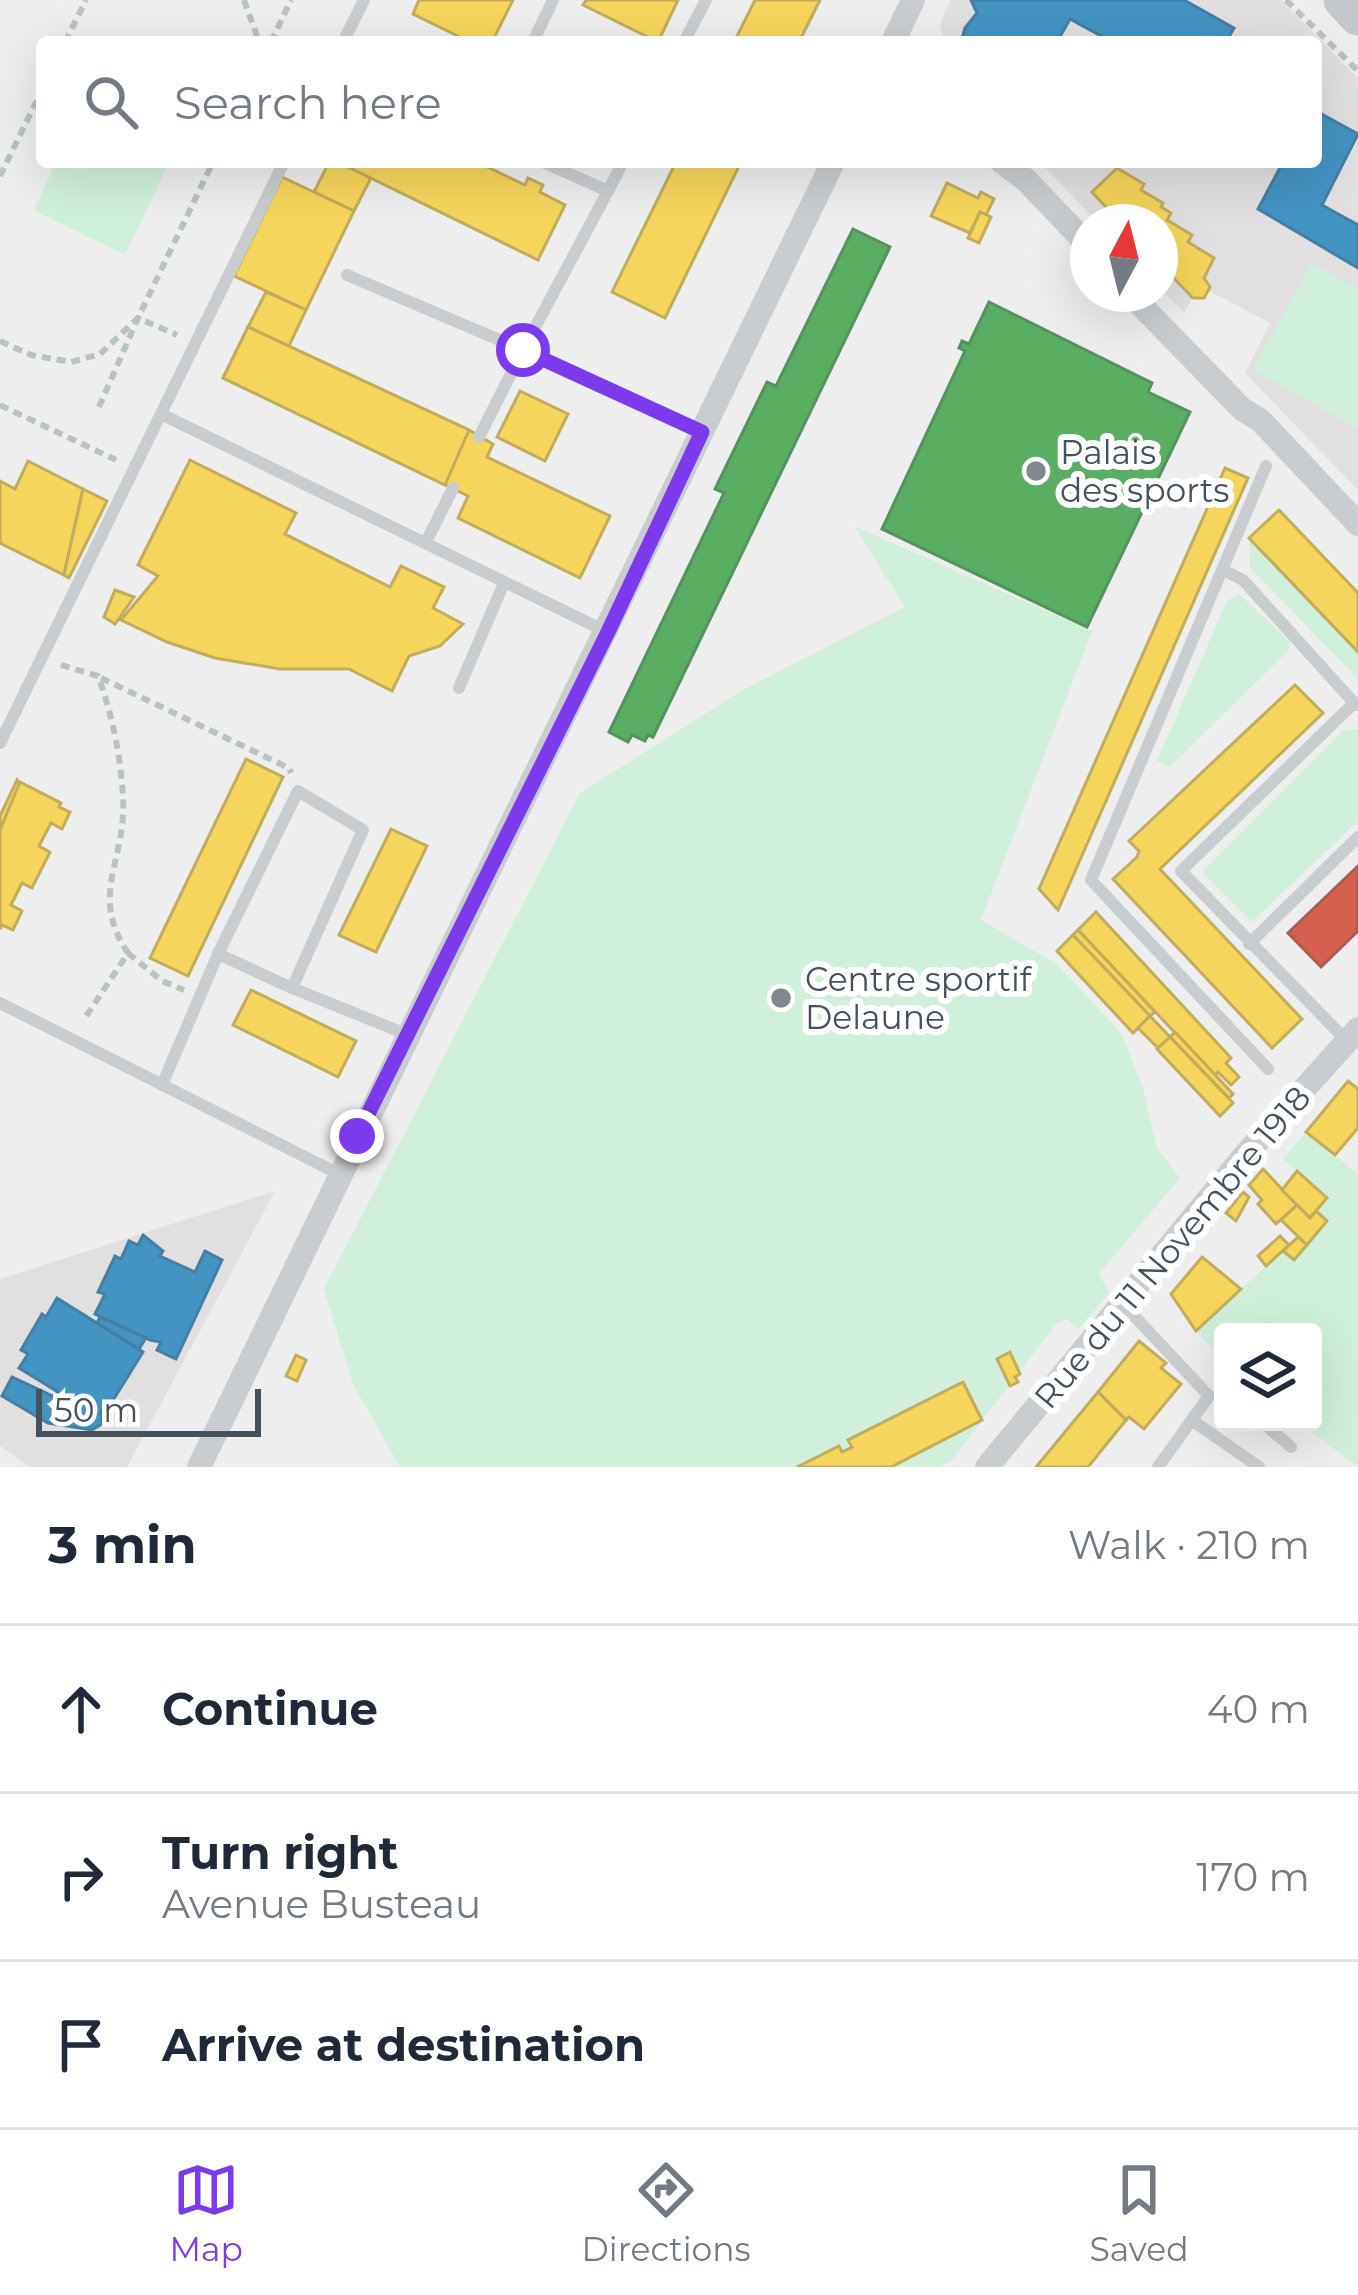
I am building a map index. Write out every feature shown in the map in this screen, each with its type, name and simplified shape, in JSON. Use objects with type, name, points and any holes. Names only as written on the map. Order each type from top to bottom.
[{"type":"main road","points":[[1343,0],[1358,16]]},
{"type":"street","points":[[896,36],[913,0]]},
{"type":"street","points":[[199,1467],[830,168]]},
{"type":"street","points":[[1010,168],[1070,226]]},
{"type":"street","points":[[1148,312],[1242,409],[1260,420],[1358,524]]},
{"type":"street","name":"Rue du 11 Novembre 1918","points":[[987,1467],[1245,1155],[1353,1035]]},
{"type":"lane","points":[[346,36],[364,0]]},
{"type":"lane","points":[[535,36],[553,0]]},
{"type":"lane","points":[[688,36],[706,0]]},
{"type":"lane","points":[[0,743],[281,168]]},
{"type":"lane","points":[[556,168],[608,191]]},
{"type":"lane","points":[[478,437],[620,168]]},
{"type":"lane","points":[[347,275],[702,432]]},
{"type":"lane","points":[[160,414],[608,632]]},
{"type":"lane","points":[[1266,466],[1091,880],[1268,1069]]},
{"type":"lane","points":[[426,542],[453,488]]},
{"type":"lane","points":[[1223,570],[1243,580],[1356,705],[1181,871],[1249,944],[1353,1035]]},
{"type":"lane","points":[[459,688],[505,583]]},
{"type":"lane","points":[[162,1085],[218,954],[298,791],[363,830],[292,988]]},
{"type":"lane","points":[[1249,944],[1358,837]]},
{"type":"lane","points":[[218,954],[406,1034]]},
{"type":"lane","points":[[0,1003],[339,1174]]},
{"type":"lane","points":[[1123,1303],[1214,1395]]},
{"type":"lane","points":[[1158,1467],[1214,1399]]},
{"type":"lane","points":[[1193,1420],[1259,1467]]},
{"type":"lane","points":[[1272,1431],[1291,1447]]},
{"type":"path","points":[[68,36],[86,0]]},
{"type":"path","points":[[244,0],[257,36]]},
{"type":"path","points":[[274,36],[291,0]]},
{"type":"path","points":[[1286,0],[1358,70]]},
{"type":"path","points":[[0,176],[36,102]]},
{"type":"path","points":[[99,407],[210,168]]},
{"type":"path","points":[[138,318],[171,332]]},
{"type":"path","points":[[0,341],[31,355],[71,362],[100,354],[138,318]]},
{"type":"path","points":[[0,405],[134,469]]},
{"type":"path","points":[[41,658],[98,676],[289,767],[298,791]]},
{"type":"path","points":[[98,676],[108,703],[123,795],[123,832],[108,908],[112,930],[128,953],[162,981],[200,996]]},
{"type":"path","points":[[71,1039],[128,953]]},
{"type":"shaded area","points":[[950,0],[1281,0],[1317,36],[943,36],[940,25]]},
{"type":"shaded area","points":[[1322,42],[1358,78],[1358,490],[1245,373],[1270,323],[1211,292],[1193,297],[1184,313],[1178,307],[1178,204],[1080,204],[1046,168],[1322,168]]},
{"type":"shaded area","points":[[275,1191],[127,1467],[29,1467],[0,1446],[0,1279]]},
{"type":"green space","points":[[53,168],[166,168],[125,255],[34,210]]},
{"type":"green space","points":[[1311,263],[1358,289],[1358,429],[1253,370]]},
{"type":"green space","name":"Centre sportif Delaune","points":[[854,526],[1092,631],[981,920],[1057,964],[1121,1033],[1143,1088],[1157,1148],[1180,1178],[1099,1274],[1109,1293],[1079,1329],[1067,1319],[1056,1324],[952,1460],[939,1467],[400,1467],[353,1384],[324,1289],[580,793],[746,688],[905,607]]},
{"type":"green space","points":[[1249,538],[1358,652],[1358,679],[1250,568]]},
{"type":"green space","points":[[1239,594],[1290,642],[1289,650],[1170,767],[1157,761],[1227,601]]},
{"type":"green space","points":[[1358,729],[1358,821],[1252,922],[1202,872],[1344,730]]},
{"type":"green space","points":[[1306,1132],[1358,1174],[1358,1467],[1310,1431],[1322,1431],[1322,1323],[1214,1323],[1214,1351],[1196,1331],[1296,1238],[1281,1220],[1297,1205],[1310,1217],[1327,1198],[1283,1159]]},
{"type":"building: Homes","points":[[419,0],[513,0],[495,36],[458,36],[413,14]]},
{"type":"building: Homes","points":[[586,0],[678,0],[661,36],[646,36],[583,5]]},
{"type":"building: Homes","points":[[755,0],[820,0],[802,36],[737,36]]},
{"type":"building: Homes","points":[[326,168],[350,168],[371,178],[354,211],[314,192]]},
{"type":"building: Homes","points":[[350,168],[490,168],[525,185],[528,178],[543,185],[540,192],[565,205],[538,260]]},
{"type":"building: Homes","points":[[673,168],[738,168],[665,318],[612,292]]},
{"type":"building: Homes","points":[[1117,168],[1144,184],[1141,190],[1163,203],[1103,204],[1092,192]]},
{"type":"building: Homes","points":[[282,177],[354,211],[306,310],[234,276]]},
{"type":"building: Homes","points":[[947,183],[978,198],[981,192],[994,199],[986,215],[980,212],[970,233],[931,216]]},
{"type":"building: Homes","points":[[980,212],[991,217],[979,243],[968,238]]},
{"type":"building: Homes","points":[[1178,227],[1192,235],[1188,242],[1214,258],[1204,278],[1210,287],[1204,298],[1193,298],[1178,283]]},
{"type":"building: Homes","points":[[266,292],[306,310],[289,346],[248,327]]},
{"type":"building: Homes","points":[[248,327],[469,430],[493,444],[487,457],[610,516],[580,578],[458,518],[468,496],[223,378]]},
{"type":"building: Homes","points":[[248,327],[469,430],[445,485],[223,378]]},
{"type":"building: Homes","points":[[520,391],[568,414],[545,461],[497,437]]},
{"type":"building: Homes","points":[[190,460],[296,513],[285,534],[390,587],[401,566],[444,587],[433,608],[463,624],[440,646],[409,656],[392,691],[349,669],[280,669],[215,658],[121,620],[158,576],[138,565]]},
{"type":"building: Homes","points":[[28,461],[83,489],[64,575],[0,543],[0,481],[15,489]]},
{"type":"building: Homes","points":[[1225,468],[1248,478],[1058,910],[1039,889]]},
{"type":"building: Homes","points":[[83,489],[107,501],[69,578],[64,575]]},
{"type":"building: Homes","points":[[1279,510],[1358,593],[1358,652],[1249,538]]},
{"type":"building: Homes","points":[[115,590],[134,597],[115,624],[104,617]]},
{"type":"building: Homes","points":[[1295,685],[1323,713],[1160,869],[1302,1019],[1272,1048],[1113,879],[1137,857],[1139,851],[1129,841]]},
{"type":"building: Homes","points":[[246,759],[283,777],[188,976],[150,958]]},
{"type":"building: Homes","points":[[17,780],[13,806],[0,830],[0,816]]},
{"type":"building: Homes","points":[[20,782],[70,812],[62,829],[51,823],[39,846],[50,852],[32,888],[22,883],[11,905],[22,911],[13,930],[2,925],[0,929],[0,830]]},
{"type":"building: Homes","points":[[391,829],[427,846],[376,952],[339,935]]},
{"type":"building: Homes","points":[[1096,912],[1231,1058],[1226,1063],[1239,1077],[1231,1085],[1218,1072],[1215,1075],[1078,930]]},
{"type":"building: Homes","points":[[1078,930],[1155,1012],[1150,1016],[1073,935]]},
{"type":"building: Homes","points":[[1073,935],[1150,1016],[1133,1033],[1057,951]]},
{"type":"building: Homes","points":[[251,990],[356,1041],[338,1077],[233,1025]]},
{"type":"building: Homes","points":[[1150,1016],[1170,1037],[1158,1048],[1138,1028]]},
{"type":"building: Homes","points":[[1175,1032],[1233,1094],[1229,1098],[1170,1037]]},
{"type":"building: Homes","points":[[1170,1037],[1233,1103],[1220,1116],[1157,1049]]},
{"type":"building: Homes","points":[[1348,1081],[1358,1089],[1358,1128],[1335,1155],[1306,1132]]},
{"type":"building: Homes","points":[[1263,1169],[1297,1205],[1276,1224],[1249,1185]]},
{"type":"building: Homes","points":[[1297,1171],[1327,1198],[1310,1218],[1282,1190]]},
{"type":"building: Homes","points":[[1243,1192],[1249,1197],[1236,1221],[1226,1213]]},
{"type":"building: Homes","points":[[1297,1205],[1310,1218],[1316,1211],[1327,1221],[1307,1245],[1281,1220]]},
{"type":"building: Homes","points":[[1280,1236],[1289,1245],[1266,1266],[1258,1256]]},
{"type":"building: Homes","points":[[1298,1237],[1307,1245],[1294,1260],[1283,1251]]},
{"type":"building: Homes","points":[[1202,1257],[1241,1289],[1196,1331],[1171,1294]]},
{"type":"building: Homes","points":[[1139,1341],[1166,1363],[1161,1368],[1181,1384],[1144,1429],[1129,1417],[1126,1420],[1098,1392]]},
{"type":"building: Homes","points":[[1010,1352],[1020,1374],[1010,1386],[997,1359]]},
{"type":"building: Homes","points":[[296,1355],[306,1360],[297,1381],[286,1376]]},
{"type":"building: Homes","points":[[963,1382],[982,1420],[891,1467],[797,1467],[839,1446],[842,1452],[852,1447],[848,1440]]},
{"type":"building: Homes","points":[[1098,1392],[1126,1420],[1088,1467],[1036,1467]]},
{"type":"building: Shops","points":[[1358,866],[1358,931],[1321,967],[1288,933]]},
{"type":"building: Schools","points":[[971,0],[1184,0],[1234,28],[1229,36],[1101,36],[1070,19],[1060,36],[963,36],[977,13]]},
{"type":"building: Schools","points":[[1322,114],[1358,134],[1322,205],[1358,225],[1358,268],[1258,209],[1280,168],[1322,168]]},
{"type":"building: Schools","points":[[143,1235],[163,1251],[160,1256],[195,1272],[205,1251],[222,1260],[176,1359],[157,1350],[161,1342],[95,1314],[105,1294],[98,1292],[115,1256],[121,1259],[129,1241],[138,1245]]},
{"type":"building: Schools","points":[[57,1298],[143,1352],[110,1405],[106,1403],[102,1424],[92,1430],[48,1423],[2,1396],[12,1377],[55,1397],[58,1392],[19,1368],[28,1354],[21,1350]]},
{"type":"building: Schools","points":[[100,1317],[146,1338],[139,1349],[97,1323]]},
{"type":"building: Public","points":[[853,229],[890,247],[653,737],[648,735],[645,741],[632,735],[628,742],[609,732],[724,493],[715,489],[767,382],[776,386]]},
{"type":"building: Public","name":"Palais des sports","points":[[989,302],[1152,383],[1148,392],[1190,412],[1087,627],[882,529],[965,351],[959,348],[962,341],[969,344]]},
{"type":"place","name":"Palais des sports","points":[[1036,471]]},
{"type":"place","name":"Centre sportif Delaune","points":[[781,998]]},
{"type":"route","points":[[357,1136],[608,632],[702,432],[523,350]]}]
